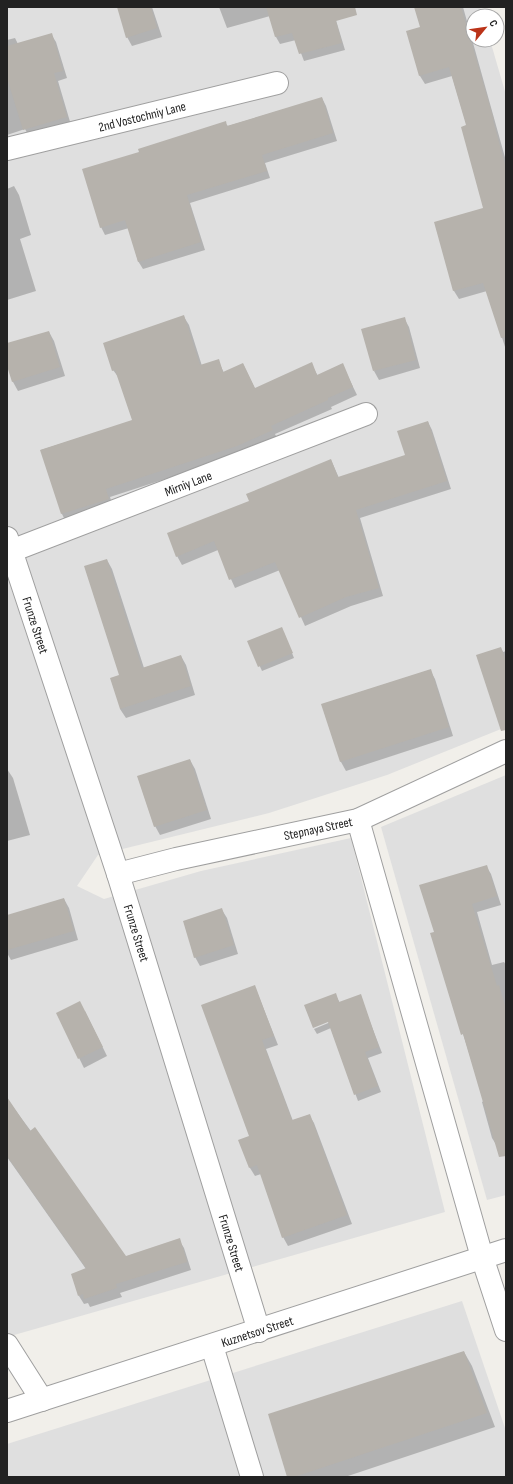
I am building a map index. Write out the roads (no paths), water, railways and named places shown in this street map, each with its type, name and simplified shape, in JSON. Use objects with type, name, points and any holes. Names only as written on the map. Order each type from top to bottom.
[{"type":"street","name":"2nd Vostochniy Lane","points":[[7,149],[277,83]]},
{"type":"street","name":"Mirniy Lane","points":[[9,545],[366,414]]},
{"type":"street","name":"Frunze Street","points":[[9,545],[118,874],[259,1331]]},
{"type":"street","name":"Stepnaya Street","points":[[118,874],[176,859],[358,820],[506,751]]},
{"type":"street","points":[[358,820],[482,1257],[506,1330]]},
{"type":"street","name":"Kuznetsov Street","points":[[7,1411],[259,1331],[506,1250]]},
{"type":"street","points":[[7,1345],[42,1400]]},
{"type":"street","points":[[212,1346],[252,1477]]}]
